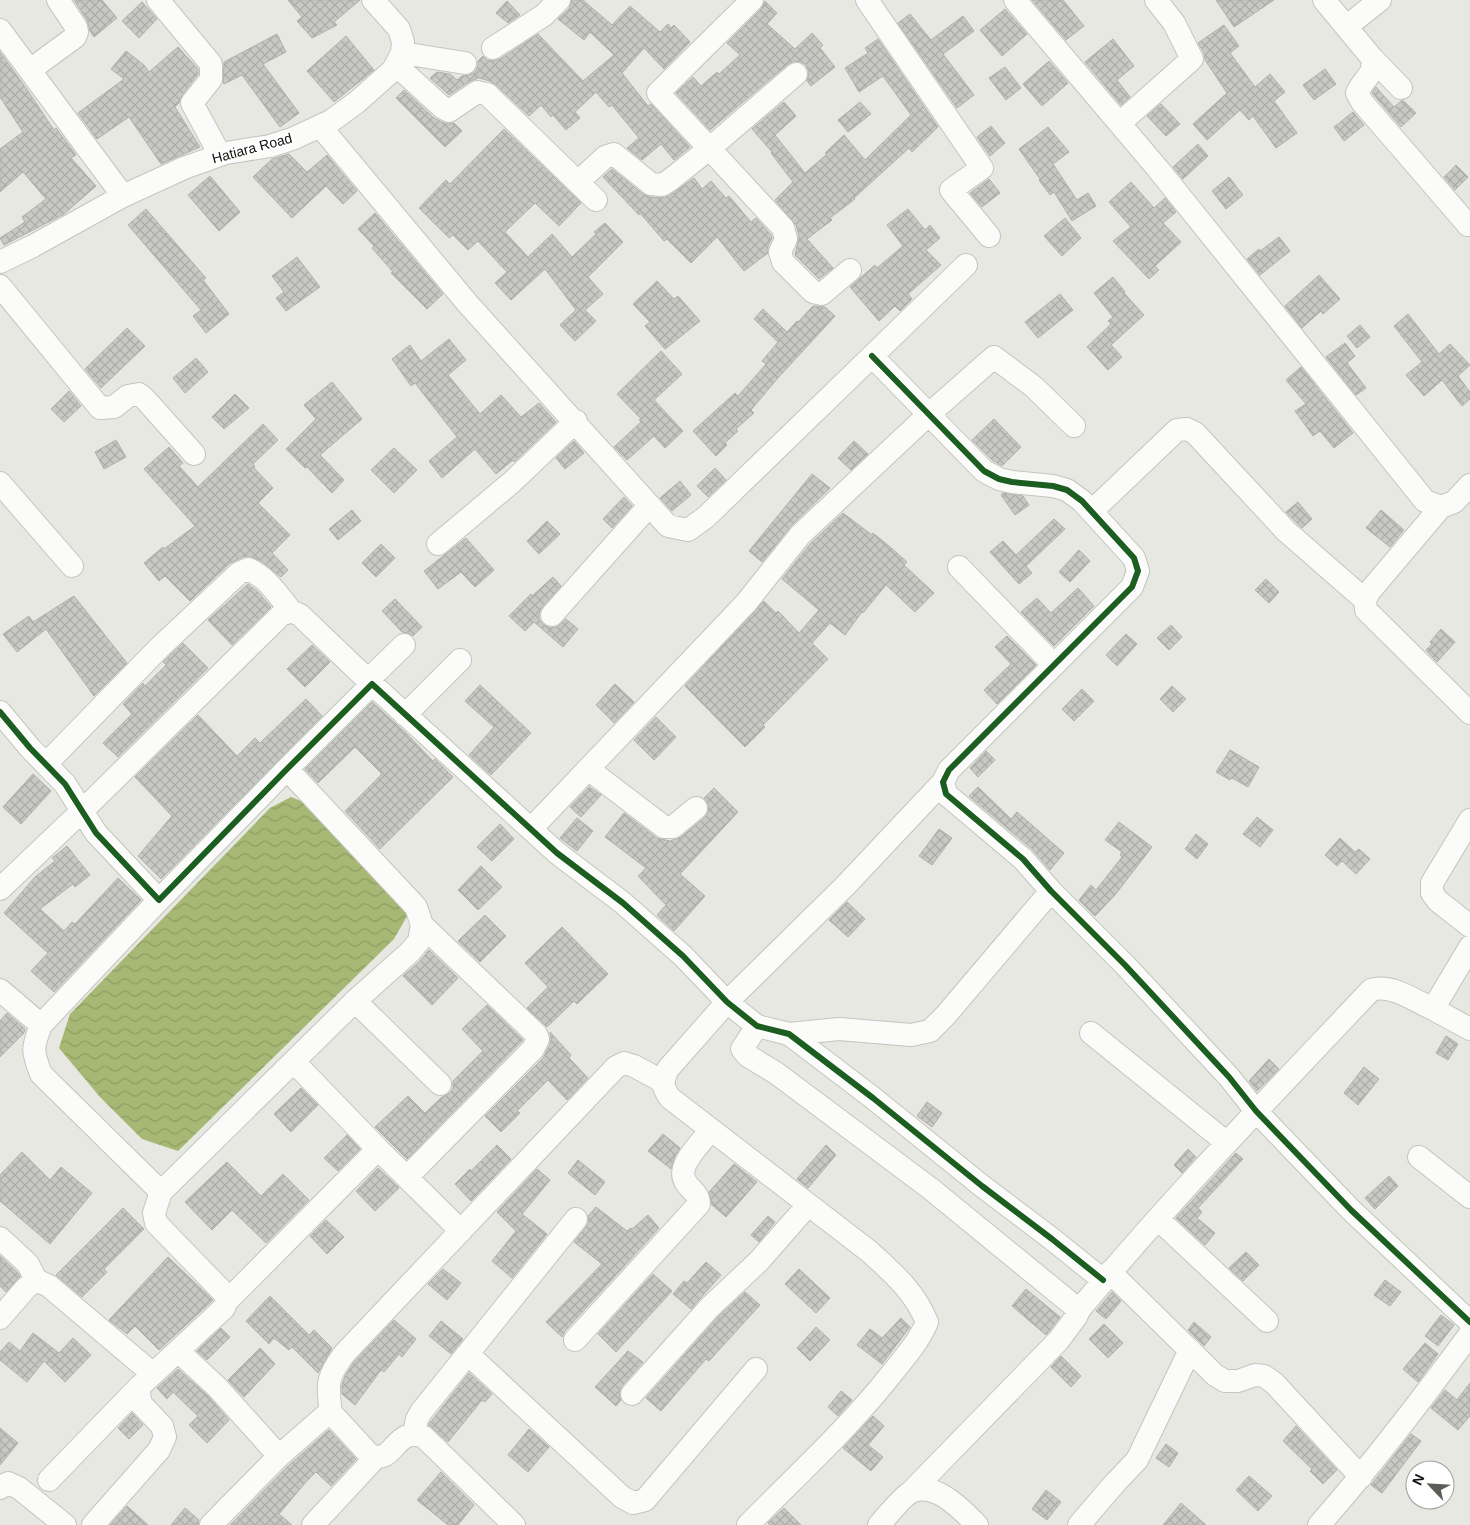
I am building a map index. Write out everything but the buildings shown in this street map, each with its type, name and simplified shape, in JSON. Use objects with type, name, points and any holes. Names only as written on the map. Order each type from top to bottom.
[{"type":"street","points":[[30,70],[75,36],[77,32],[76,27],[58,0]]},
{"type":"street","points":[[158,0],[211,64],[211,79],[192,103],[220,155]]},
{"type":"street","points":[[373,0],[399,29],[403,42],[399,59]]},
{"type":"street","points":[[493,48],[544,15],[559,0]]},
{"type":"street","points":[[752,0],[658,93],[783,228],[786,239],[780,252],[783,262],[814,292],[822,294],[850,270]]},
{"type":"street","points":[[867,0],[982,168],[951,190],[989,236]]},
{"type":"street","points":[[1014,0],[1120,123],[1426,502],[1441,507]]},
{"type":"street","points":[[1120,123],[1192,59],[1174,23],[1156,0]]},
{"type":"street","points":[[1324,0],[1372,58],[1401,88]]},
{"type":"street","points":[[1346,26],[1380,0]]},
{"type":"street","points":[[0,30],[123,196]]},
{"type":"street","points":[[1372,58],[1374,68],[1372,73],[1361,85],[1357,93],[1362,102],[1468,225]]},
{"type":"street","points":[[399,59],[465,63]]},
{"type":"street","points":[[399,59],[443,108],[449,111],[477,92],[488,94],[596,200]]},
{"type":"street","name":"Hatiara Road","points":[[0,262],[33,246],[123,196],[184,168],[220,155],[270,146],[292,139],[331,121],[357,102],[392,70],[399,59]]},
{"type":"street","points":[[578,182],[605,158],[614,154],[651,184],[662,185],[709,149],[796,74]]},
{"type":"street","points":[[320,126],[468,304],[576,421],[668,526],[688,530],[706,517],[966,265]]},
{"type":"street","points":[[0,286],[100,408],[114,407],[128,396],[139,394],[194,454]]},
{"type":"street","points":[[748,1525],[870,1402],[912,1348],[927,1322],[916,1298],[901,1280],[870,1252],[670,1098],[664,1090],[662,1081],[668,1069],[727,1002],[846,885],[943,782],[949,770],[1132,587],[1138,571],[1134,558],[1082,500],[1067,490],[1053,486],[1012,482],[999,479],[984,471],[872,356]]},
{"type":"street","points":[[531,829],[746,602],[800,535],[928,415],[994,357],[1034,387],[1074,426]]},
{"type":"street","points":[[438,544],[512,482],[576,421]]},
{"type":"street","points":[[1092,511],[1177,430],[1187,429],[1196,433],[1286,531],[1365,600]]},
{"type":"street","points":[[0,482],[72,566]]},
{"type":"street","points":[[1470,485],[1454,502],[1441,507],[1369,592],[1365,600],[1366,610],[1470,713]]},
{"type":"street","points":[[552,616],[649,506]]},
{"type":"street","points":[[959,568],[1054,666]]},
{"type":"street","points":[[46,764],[160,647],[239,573],[248,569],[266,580],[291,611],[300,615],[405,715],[557,853],[622,903],[706,978],[727,1002],[757,1026],[789,1034],[839,1029],[911,1035],[930,1031],[945,1016],[1051,891]]},
{"type":"street","points":[[0,889],[281,615],[291,611]]},
{"type":"street","points":[[161,1192],[41,1074],[34,1054],[36,1037],[42,1025],[159,900],[404,645]]},
{"type":"street","points":[[405,715],[460,660]]},
{"type":"street","points":[[0,712],[30,748],[65,784],[96,833],[159,900]]},
{"type":"street","points":[[588,768],[664,827],[673,827],[696,808]]},
{"type":"street","points":[[227,1301],[224,1293],[156,1223],[154,1213],[161,1192],[355,1001],[410,952],[419,941],[422,925],[416,906],[286,769]]},
{"type":"street","points":[[943,782],[946,794],[1023,859],[1051,891],[1125,965],[1228,1076],[1256,1111],[1351,1210],[1470,1322]]},
{"type":"street","points":[[1470,820],[1432,883],[1432,893],[1438,901],[1470,926]]},
{"type":"street","points":[[407,1178],[533,1049],[538,1039],[536,1034],[422,925]]},
{"type":"street","points":[[1433,1009],[1470,947]]},
{"type":"street","points":[[878,1525],[1058,1341],[1079,1310],[1107,1276],[1256,1111],[1371,990],[1388,988],[1470,1029]]},
{"type":"street","points":[[0,990],[42,1025]]},
{"type":"street","points":[[355,1001],[440,1084]]},
{"type":"street","points":[[757,1026],[742,1049],[748,1056],[776,1073],[931,1189],[1079,1310]]},
{"type":"street","points":[[1091,1033],[1227,1143]]},
{"type":"street","points":[[789,1034],[873,1098],[982,1186],[1052,1239],[1107,1276],[1190,1350],[1215,1375],[1225,1381],[1238,1381],[1255,1375],[1264,1376],[1274,1383],[1361,1477]]},
{"type":"street","points":[[294,1062],[378,1149],[461,1230]]},
{"type":"street","points":[[330,1415],[328,1381],[344,1354],[616,1067],[624,1063],[634,1066],[662,1081]]},
{"type":"street","points":[[575,1340],[699,1204],[698,1196],[685,1182],[682,1173],[685,1163],[711,1130]]},
{"type":"street","points":[[49,1480],[146,1380],[224,1308],[227,1301],[378,1149]]},
{"type":"street","points":[[1419,1157],[1470,1197]]},
{"type":"street","points":[[632,1394],[710,1307],[759,1261],[808,1205]]},
{"type":"street","points":[[414,1433],[417,1419],[421,1412],[576,1219]]},
{"type":"street","points":[[1158,1219],[1267,1321]]},
{"type":"street","points":[[0,1238],[28,1264],[36,1280],[49,1286],[146,1380]]},
{"type":"street","points":[[0,1318],[26,1288],[36,1280]]},
{"type":"street","points":[[1319,1525],[1361,1477],[1470,1334]]},
{"type":"street","points":[[1079,1525],[1137,1460],[1190,1350]]},
{"type":"street","points":[[178,1351],[217,1387],[279,1456]]},
{"type":"street","points":[[468,1354],[622,1497],[633,1503],[645,1500],[756,1369]]},
{"type":"street","points":[[93,1525],[159,1450],[165,1437],[162,1426],[141,1404],[139,1395],[146,1380]]},
{"type":"street","points":[[211,1525],[279,1456],[326,1415],[334,1416],[369,1454],[376,1457],[384,1456],[407,1435],[414,1433],[424,1437],[514,1525]]},
{"type":"street","points":[[313,1525],[376,1457]]},
{"type":"street","points":[[2,1482],[19,1488],[65,1525]]},
{"type":"street","points":[[911,1492],[925,1490],[941,1494],[958,1505],[977,1525]]},
{"type":"water","points":[[291,797],[321,809],[410,911],[394,939],[178,1151],[142,1139],[100,1097],[59,1048],[70,1014],[270,808]]},
{"type":"cycle path","points":[[872,356],[984,471],[999,479],[1012,482],[1053,486],[1067,490],[1082,501],[1134,558],[1138,571],[1132,587],[949,770],[943,782],[946,794],[1023,859],[1051,891],[1125,965],[1229,1077],[1256,1111],[1351,1210],[1470,1322]]},
{"type":"cycle path","points":[[0,712],[30,748],[65,784],[96,833],[159,900],[372,684],[557,853],[623,903],[683,956],[727,1002],[757,1026],[789,1034],[1103,1280]]}]
